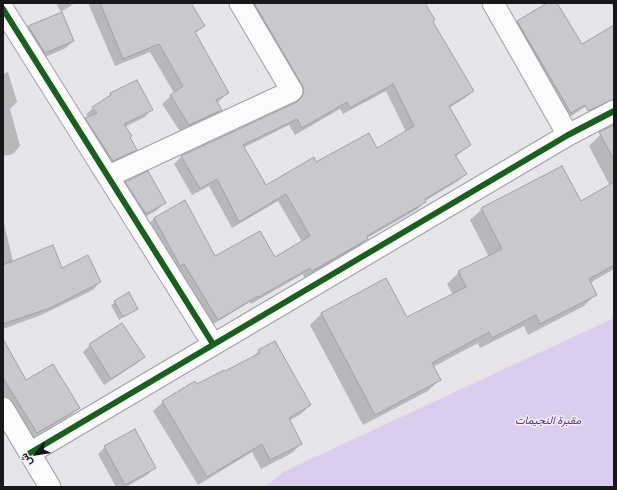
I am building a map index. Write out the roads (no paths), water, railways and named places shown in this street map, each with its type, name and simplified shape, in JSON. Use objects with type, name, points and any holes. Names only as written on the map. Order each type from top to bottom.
[{"type":"street","points":[[109,176],[292,91],[240,3]]},
{"type":"street","points":[[493,3],[568,135]]},
{"type":"street","points":[[3,8],[213,344]]},
{"type":"street","points":[[30,453],[568,135],[614,111]]},
{"type":"street","points":[[3,408],[50,487]]},
{"type":"park label","name":"مقبرة النجيمات","points":[[548,421]]}]
